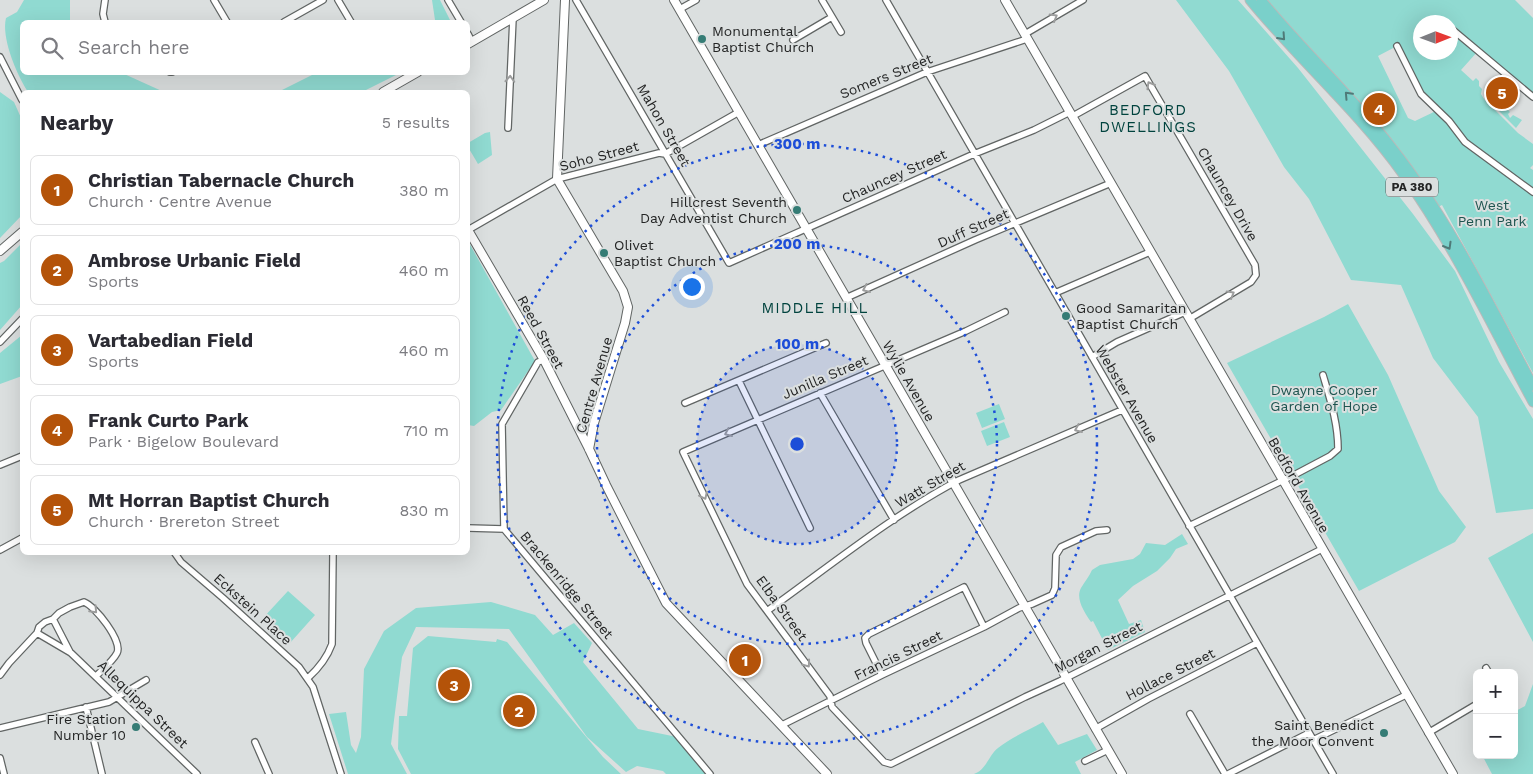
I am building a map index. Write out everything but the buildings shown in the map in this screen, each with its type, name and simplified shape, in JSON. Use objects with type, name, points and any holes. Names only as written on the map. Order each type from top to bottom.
[{"type":"main road","name":"PA 380","points":[[1250,0],[1290,47],[1355,116],[1419,198],[1458,262],[1533,402]]},
{"type":"main road","name":"PA 380","points":[[1261,0],[1372,122],[1419,184],[1461,252],[1533,386]]},
{"type":"street","points":[[104,20],[103,14],[105,0]]},
{"type":"street","points":[[214,0],[226,20]]},
{"type":"street","points":[[288,20],[323,0]]},
{"type":"street","points":[[338,0],[349,20]]},
{"type":"street","points":[[448,0],[460,20]]},
{"type":"street","points":[[470,43],[544,0]]},
{"type":"street","points":[[558,179],[566,0]]},
{"type":"street","name":"Mahon Street","points":[[576,0],[729,263]]},
{"type":"street","name":"Wylie Avenue","points":[[674,0],[1122,774]]},
{"type":"street","points":[[680,10],[696,0]]},
{"type":"street","points":[[822,0],[841,32]]},
{"type":"street","name":"Webster Avenue","points":[[886,0],[1333,774]]},
{"type":"street","name":"Bedford Avenue","points":[[1005,0],[1452,774]]},
{"type":"street","name":"Somers Street","points":[[758,145],[927,72],[1026,37],[1083,0]]},
{"type":"street","points":[[793,40],[832,17]]},
{"type":"street","points":[[508,128],[513,18]]},
{"type":"street","points":[[1458,34],[1533,97]]},
{"type":"street","points":[[1397,46],[1421,94],[1449,120],[1465,142],[1533,192]]},
{"type":"street","points":[[0,57],[20,96]]},
{"type":"street","points":[[389,90],[413,75]]},
{"type":"street","name":"Chauncey Drive","points":[[1071,114],[1145,76],[1255,265],[1256,275],[1252,282],[1187,315]]},
{"type":"street","name":"Soho Street","points":[[470,229],[558,179],[659,153],[665,154],[738,112]]},
{"type":"street","name":"Chauncey Street","points":[[729,263],[974,154],[1071,114]]},
{"type":"street","name":"Centre Avenue","points":[[558,179],[623,291],[628,307],[625,323],[594,423],[589,449],[666,603],[827,774]]},
{"type":"street","name":"Duff Street","points":[[846,298],[1014,223],[1111,183]]},
{"type":"street","name":"Reed Street","points":[[470,233],[544,360],[589,449]]},
{"type":"street","points":[[0,251],[20,234]]},
{"type":"street","points":[[1055,293],[1150,252]]},
{"type":"street","name":"Junilla Street","points":[[683,452],[966,331],[1005,312]]},
{"type":"street","points":[[1092,357],[1117,342],[1187,315]]},
{"type":"street","points":[[0,342],[20,321]]},
{"type":"street","points":[[685,404],[826,343]]},
{"type":"street","name":"Brackenridge Street","points":[[544,360],[538,362],[502,424],[504,529],[710,774]]},
{"type":"street","points":[[1189,526],[1330,456],[1338,449],[1338,431],[1335,414],[1323,375]]},
{"type":"street","points":[[739,381],[810,528]]},
{"type":"street","points":[[820,393],[894,520]]},
{"type":"street","name":"Watt Street","points":[[767,611],[894,520],[953,483],[1122,410]]},
{"type":"street","name":"Elba Street","points":[[683,452],[747,584],[830,696],[832,706],[884,762]]},
{"type":"street","points":[[0,465],[20,457]]},
{"type":"street","points":[[470,528],[504,529]]},
{"type":"street","name":"Francis Street","points":[[782,725],[882,675],[984,628],[1019,608],[1052,594],[1055,588],[1056,556],[1061,547],[1096,531],[1107,530]]},
{"type":"street","points":[[1,547],[20,539]]},
{"type":"street","name":"Morgan Street","points":[[884,762],[891,764],[1322,549]]},
{"type":"street","name":"Eckstein Place","points":[[176,555],[181,562],[299,667],[308,678],[313,687],[342,774]]},
{"type":"street","points":[[308,678],[324,661],[332,644],[333,555]]},
{"type":"street","points":[[882,675],[865,638],[869,634],[964,587],[984,628]]},
{"type":"street","points":[[0,676],[9,663],[37,633],[39,627],[70,607],[84,602],[110,628],[116,640],[118,651],[96,676]]},
{"type":"street","name":"Allequippa Street","points":[[52,619],[71,652]]},
{"type":"street","name":"Allequippa Street","points":[[37,633],[71,652],[197,774]]},
{"type":"street","name":"Hollace Street","points":[[1095,729],[1148,698],[1257,643]]},
{"type":"street","points":[[0,728],[109,702],[116,696],[146,680]]},
{"type":"street","points":[[1313,740],[1406,695]]},
{"type":"street","points":[[1428,733],[1473,706]]},
{"type":"street","points":[[86,707],[102,774]]},
{"type":"street","points":[[1190,714],[1229,774],[1309,733]]},
{"type":"street","points":[[255,742],[269,774]]},
{"type":"street","points":[[1085,761],[1108,750]]},
{"type":"street","points":[[0,758],[4,774]]},
{"type":"green space","points":[[24,0],[70,0],[70,20],[20,20],[20,75],[126,75],[160,90],[27,90],[11,56],[6,36],[6,18],[17,12]]},
{"type":"green space","points":[[432,0],[440,0],[450,20],[435,20]]},
{"type":"green space","points":[[1176,0],[1238,0],[1298,68],[1413,214],[1455,271],[1499,362],[1533,419],[1533,509],[1496,513],[1478,417],[1433,358],[1401,285],[1351,280],[1309,199],[1284,167],[1229,71]]},
{"type":"green space","name":"West Penn Park","points":[[1266,0],[1515,0],[1533,18],[1533,97],[1478,51],[1461,70],[1473,81],[1476,78],[1479,81],[1479,86],[1482,89],[1481,94],[1484,99],[1518,133],[1533,144],[1533,165],[1530,168],[1533,170],[1533,373],[1442,205],[1438,207],[1400,151]],"holes":[[[1397,46],[1421,94],[1438,110],[1415,121],[1408,118],[1378,56]]]},
{"type":"green space","points":[[312,75],[396,75],[366,90],[282,90]]},
{"type":"green space","points":[[0,92],[14,102],[20,116],[20,217],[0,238]]},
{"type":"green space","points":[[1487,92],[1499,104],[1504,98],[1510,99],[1511,102],[1506,107],[1510,112],[1508,114],[1510,118],[1513,115],[1522,120],[1516,128],[1488,100]]},
{"type":"green space","points":[[490,132],[492,155],[478,164],[470,150],[470,142]]},
{"type":"green space","points":[[20,245],[20,307],[0,330],[0,263]]},
{"type":"green space","points":[[470,245],[535,361],[501,410],[492,412],[474,426],[470,425]]},
{"type":"green space","name":"Dwayne Cooper Garden of Hope","points":[[1348,304],[1388,375],[1439,491],[1466,527],[1455,542],[1359,591],[1227,363]]},
{"type":"green space","points":[[20,337],[20,377],[0,384],[0,353]]},
{"type":"green space","points":[[999,404],[1005,419],[982,428],[976,413]]},
{"type":"green space","points":[[1004,422],[1010,437],[987,446],[981,431]]},
{"type":"green space","points":[[1533,533],[1533,642],[1488,558]]},
{"type":"green space","points":[[1182,534],[1188,544],[1176,549],[1157,571],[1133,586],[1118,600],[1129,624],[1141,620],[1145,632],[1108,650],[1093,621],[1091,622],[1084,610],[1079,597],[1079,592],[1092,570],[1100,565],[1133,559],[1140,554],[1146,543],[1165,545]]},
{"type":"green space","points":[[288,591],[315,615],[290,643],[263,618]]},
{"type":"green space","points":[[491,602],[535,615],[553,635],[574,623],[592,643],[583,662],[638,729],[677,737],[706,774],[666,774],[663,771],[637,766],[626,772],[587,737],[509,629],[416,627],[402,657],[391,744],[407,774],[348,774],[329,714],[346,712],[351,745],[356,753],[361,737],[364,669],[384,631],[416,608]]},
{"type":"green space","points":[[428,636],[496,642],[497,639],[507,642],[603,757],[621,774],[411,774],[398,749],[399,716],[407,716],[413,648]]},
{"type":"green space","points":[[1533,684],[1533,774],[1492,774],[1484,759],[1518,759],[1518,710],[1525,706]]},
{"type":"green space","points":[[1043,722],[1058,745],[1087,734],[1097,750],[1075,762],[1081,774],[974,774],[982,769],[995,751],[1003,744]]},
{"type":"place","name":"Monumental Baptist Church","points":[[702,39]]},
{"type":"place","name":"Mt Horran Baptist Church","points":[[1502,93]]},
{"type":"place","name":"Frank Curto Park","points":[[1379,109]]},
{"type":"place","name":"Hillcrest Seventh Day Adventist Church","points":[[797,210]]},
{"type":"place","name":"Olivet Baptist Church","points":[[604,253]]},
{"type":"place","name":"Good Samaritan Baptist Church","points":[[1066,316]]},
{"type":"place","name":"Christian Tabernacle Church","points":[[745,660]]},
{"type":"place","name":"Vartabedian Field","points":[[454,685]]},
{"type":"place","name":"Ambrose Urbanic Field","points":[[519,711]]},
{"type":"place","name":"Fire Station Number 10","points":[[136,727]]},
{"type":"place","name":"Saint Benedict the Moor Convent","points":[[1384,733]]},
{"type":"district","name":"BEDFORD DWELLINGS","points":[[1148,118]]},
{"type":"district","name":"MIDDLE HILL","points":[[815,308]]}]
